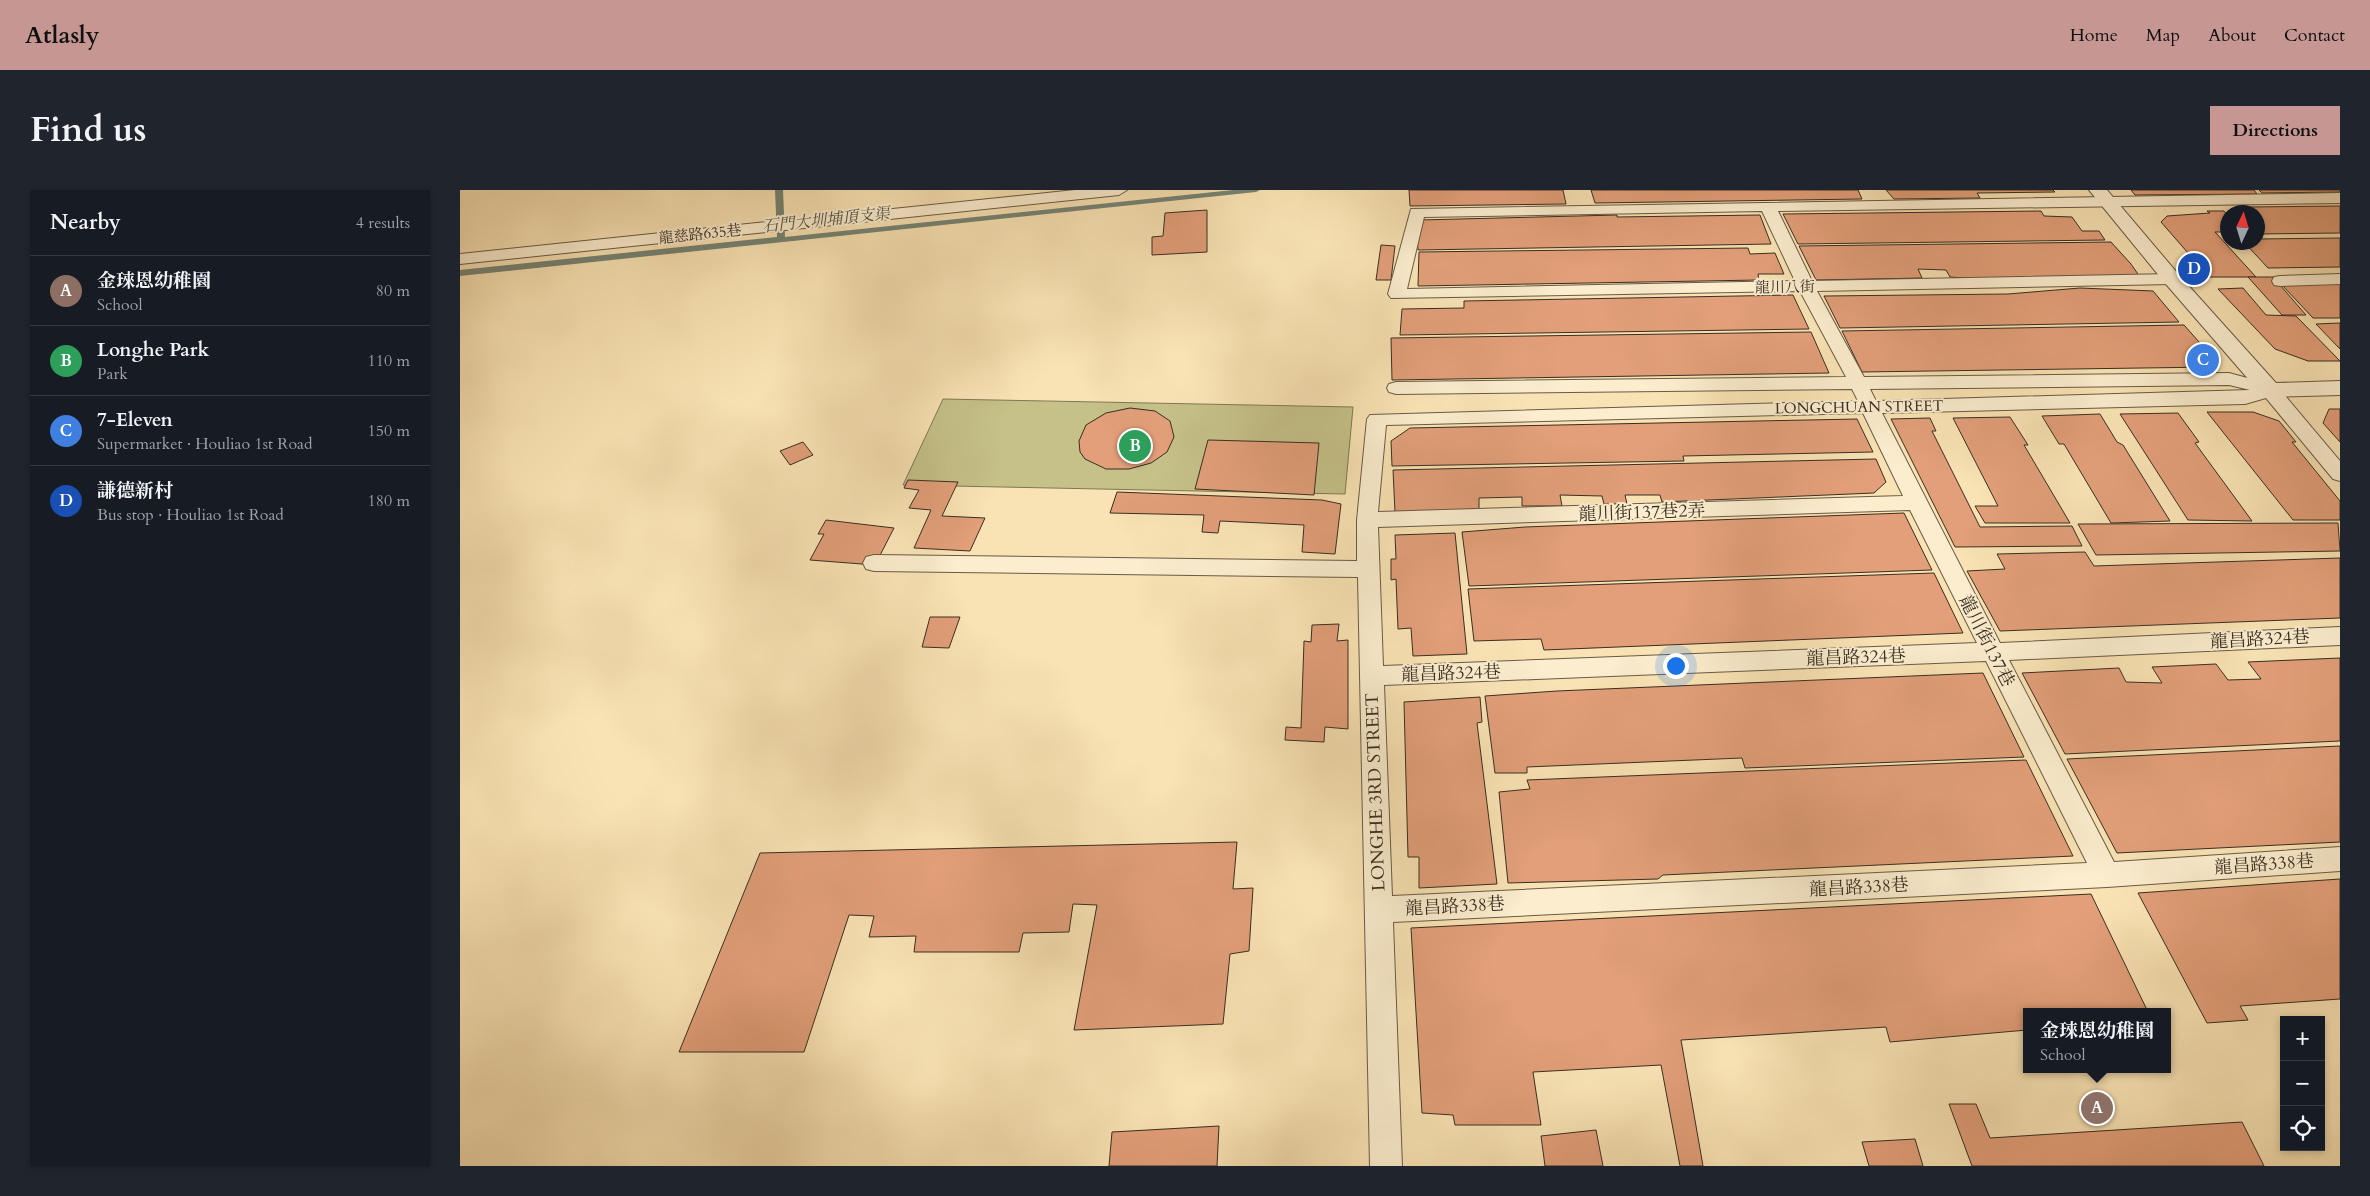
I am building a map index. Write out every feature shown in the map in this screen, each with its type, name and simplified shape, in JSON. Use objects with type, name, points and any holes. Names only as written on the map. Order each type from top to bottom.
[{"type":"street","points":[[2104,196],[2172,279],[2270,390]]},
{"type":"street","name":"LONGCHUAN STREET","points":[[2270,390],[2340,388]]},
{"type":"lane","name":"龍慈路635巷","points":[[460,259],[1119,190]]},
{"type":"lane","points":[[1582,190],[1586,209],[1768,207],[2104,196],[2340,198]]},
{"type":"lane","points":[[1871,190],[1879,204]]},
{"type":"lane","name":"龍川街137巷","points":[[1768,207],[1806,287],[1858,383],[1917,503],[2107,875]]},
{"type":"lane","name":"龍川八街","points":[[1586,209],[1416,212],[1397,294],[2172,279]]},
{"type":"lane","points":[[2280,281],[2340,279]]},
{"type":"lane","points":[[1396,388],[2229,379],[2270,390],[2340,474]]},
{"type":"lane","name":"LONGCHUAN STREET","points":[[1377,419],[2245,398],[2270,390]]},
{"type":"lane","name":"LONGHE 3RD STREET","points":[[1377,419],[1367,520],[1386,1166]]},
{"type":"lane","name":"龍川街137巷2弄","points":[[1367,520],[1917,503]]},
{"type":"lane","points":[[874,563],[1368,569]]},
{"type":"lane","name":"龍昌路324巷","points":[[1372,676],[1993,652],[2340,636]]},
{"type":"lane","name":"龍昌路338巷","points":[[1378,910],[2107,875],[2340,859]]},
{"type":"shaded area","points":[[943,399],[1353,407],[1345,494],[903,485]]},
{"type":"building","points":[[1409,190],[1563,190],[1566,204],[1410,206]]},
{"type":"building","points":[[1591,190],[1858,190],[1862,199],[1595,203]]},
{"type":"building","points":[[1886,190],[2053,190],[2055,192],[1977,193],[1980,198],[1894,199]]},
{"type":"building","points":[[2131,190],[2254,190],[2257,194],[2135,195]]},
{"type":"building","points":[[2259,190],[2340,190],[2340,192],[2262,193]]},
{"type":"building","points":[[2340,206],[2340,233],[2265,234],[2265,207]]},
{"type":"building","points":[[1207,210],[1207,252],[1152,255],[1152,237],[1163,236],[1165,213]]},
{"type":"building","points":[[2041,211],[2044,216],[2072,217],[2082,231],[2099,231],[2105,240],[1798,244],[1783,214]]},
{"type":"building","points":[[2207,211],[2220,211],[2220,232],[2215,232],[2220,237],[2220,250],[2231,250],[2256,277],[2209,277],[2161,222],[2167,216],[2210,213]]},
{"type":"building","points":[[1617,215],[1617,217],[1760,215],[1771,244],[1418,250],[1416,226],[1420,220]]},
{"type":"building","points":[[2340,238],[2340,267],[2268,268],[2251,250],[2265,250],[2265,239]]},
{"type":"building","points":[[2111,242],[2140,277],[1978,279],[1950,277],[1946,270],[1918,269],[1922,278],[1816,280],[1799,246]]},
{"type":"building","points":[[1381,245],[1395,246],[1391,280],[1376,280]]},
{"type":"building","points":[[1748,248],[1750,254],[1775,253],[1784,274],[1758,274],[1759,280],[1418,286],[1419,252]]},
{"type":"building","points":[[2248,277],[2273,277],[2306,315],[2282,315]]},
{"type":"building","points":[[2340,284],[2340,318],[2313,318],[2282,285]]},
{"type":"building","points":[[2080,288],[2153,291],[2179,322],[1840,328],[1824,296],[2008,294]]},
{"type":"building","points":[[2243,288],[2266,315],[2296,316],[2340,361],[2308,361],[2275,349],[2218,289]]},
{"type":"building","points":[[1793,295],[1809,329],[1400,335],[1402,309],[1464,308],[1464,301]]},
{"type":"building","points":[[2340,323],[2340,349],[2316,324]]},
{"type":"building","points":[[2184,325],[2215,360],[2213,367],[1862,372],[1842,331]]},
{"type":"building","points":[[1811,332],[1829,373],[1392,380],[1391,338]]},
{"type":"building","points":[[1130,408],[1155,411],[1170,421],[1174,437],[1167,452],[1151,463],[1129,469],[1106,469],[1085,459],[1080,452],[1079,441],[1086,425],[1106,413]]},
{"type":"building","points":[[2329,409],[2340,409],[2340,442],[2323,423]]},
{"type":"building","points":[[2207,412],[2253,412],[2279,421],[2296,442],[2292,442],[2340,501],[2340,520],[2293,520]]},
{"type":"building","points":[[2178,413],[2199,442],[2195,443],[2252,521],[2188,520],[2120,414]]},
{"type":"building","points":[[2100,414],[2117,442],[2123,445],[2170,521],[2111,523],[2064,444],[2059,444],[2042,416]]},
{"type":"building","points":[[2010,417],[2028,445],[2024,445],[2070,523],[1985,523],[1975,506],[1998,506],[1953,418]]},
{"type":"building","points":[[1930,418],[1936,431],[1932,431],[1980,527],[2072,526],[2082,546],[1955,547],[1891,419]]},
{"type":"building","points":[[1857,419],[1873,452],[1683,456],[1684,461],[1392,466],[1391,441],[1410,428]]},
{"type":"building","points":[[1208,440],[1319,443],[1314,495],[1195,489]]},
{"type":"building","points":[[803,442],[813,455],[790,465],[780,451]]},
{"type":"building","points":[[1876,459],[1886,482],[1874,493],[1662,502],[1660,495],[1625,495],[1627,504],[1604,504],[1602,496],[1560,495],[1562,506],[1522,506],[1522,497],[1479,498],[1479,509],[1395,512],[1393,470]]},
{"type":"building","points":[[908,480],[958,482],[942,516],[985,518],[970,551],[914,548],[931,510],[909,508],[919,490],[904,488]]},
{"type":"building","points":[[1117,492],[1322,500],[1341,504],[1335,554],[1302,552],[1304,525],[1220,521],[1218,533],[1202,532],[1204,515],[1110,513]]},
{"type":"building","points":[[1904,513],[1932,570],[1469,586],[1462,532],[1525,527]]},
{"type":"building","points":[[826,520],[894,528],[875,565],[810,560],[824,534],[818,534]]},
{"type":"building","points":[[2338,523],[2340,551],[2096,555],[2078,524]]},
{"type":"building","points":[[1455,533],[1467,654],[1413,656],[1411,628],[1398,629],[1396,579],[1391,580],[1391,559],[1396,559],[1395,535]]},
{"type":"building","points":[[2085,552],[2094,566],[2340,558],[2340,618],[2000,631],[1967,571],[2005,569],[1997,554]]},
{"type":"building","points":[[1934,573],[1963,633],[1544,650],[1541,639],[1474,641],[1468,589]]},
{"type":"building","points":[[930,617],[960,617],[949,648],[922,647]]},
{"type":"building","points":[[1339,624],[1337,641],[1348,640],[1348,729],[1325,727],[1324,742],[1285,740],[1286,727],[1301,728],[1304,641],[1311,642],[1312,625]]},
{"type":"building","points":[[2340,658],[2340,741],[2065,754],[2022,673],[2119,668],[2126,682],[2162,683],[2152,667],[2216,664],[2228,680],[2261,679],[2248,662]]},
{"type":"building","points":[[1983,673],[2024,757],[1745,768],[1742,758],[1527,767],[1527,773],[1495,773],[1485,696],[1557,691]]},
{"type":"building","points":[[1480,697],[1482,722],[1477,723],[1497,884],[1419,888],[1419,857],[1408,857],[1404,702]]},
{"type":"building","points":[[2340,746],[2340,842],[2117,853],[2067,759]]},
{"type":"building","points":[[2026,760],[2073,856],[1663,875],[1658,879],[1508,883],[1499,792],[1530,789],[1527,780]]},
{"type":"building","points":[[1237,842],[1233,889],[1253,888],[1249,951],[1230,954],[1223,1024],[1074,1030],[1097,905],[1073,904],[1069,932],[1023,933],[1019,952],[914,952],[916,936],[869,937],[874,916],[849,915],[804,1052],[679,1052],[760,853]]},
{"type":"building","points":[[2340,879],[2340,999],[2240,1006],[2248,1020],[2207,1023],[2138,893]]},
{"type":"building","points":[[2091,894],[2146,1008],[2023,1008],[2023,1030],[1890,1042],[1886,1027],[1681,1040],[1703,1166],[1680,1166],[1661,1065],[1533,1072],[1541,1125],[1455,1125],[1453,1115],[1422,1113],[1411,928]]},
{"type":"building","points":[[1949,1104],[1976,1104],[1990,1138],[2242,1122],[2264,1166],[1972,1166]]},
{"type":"building","points":[[1219,1126],[1217,1166],[1109,1166],[1112,1132]]},
{"type":"building","points":[[1596,1130],[1603,1166],[1545,1166],[1541,1136]]},
{"type":"building","points":[[1915,1139],[1923,1166],[1869,1166],[1862,1142]]},
{"type":"waterway","points":[[779,190],[781,237]]},
{"type":"waterway","name":"石門大圳埔頂支渠","points":[[460,273],[1256,190]]},
{"type":"place","name":"謙德新村","points":[[2194,269]]},
{"type":"place","name":"7-Eleven","points":[[2203,360]]},
{"type":"place","name":"Longhe Park","points":[[1135,446]]},
{"type":"place","name":"金琜恩幼稚園","points":[[2097,1108]]}]
